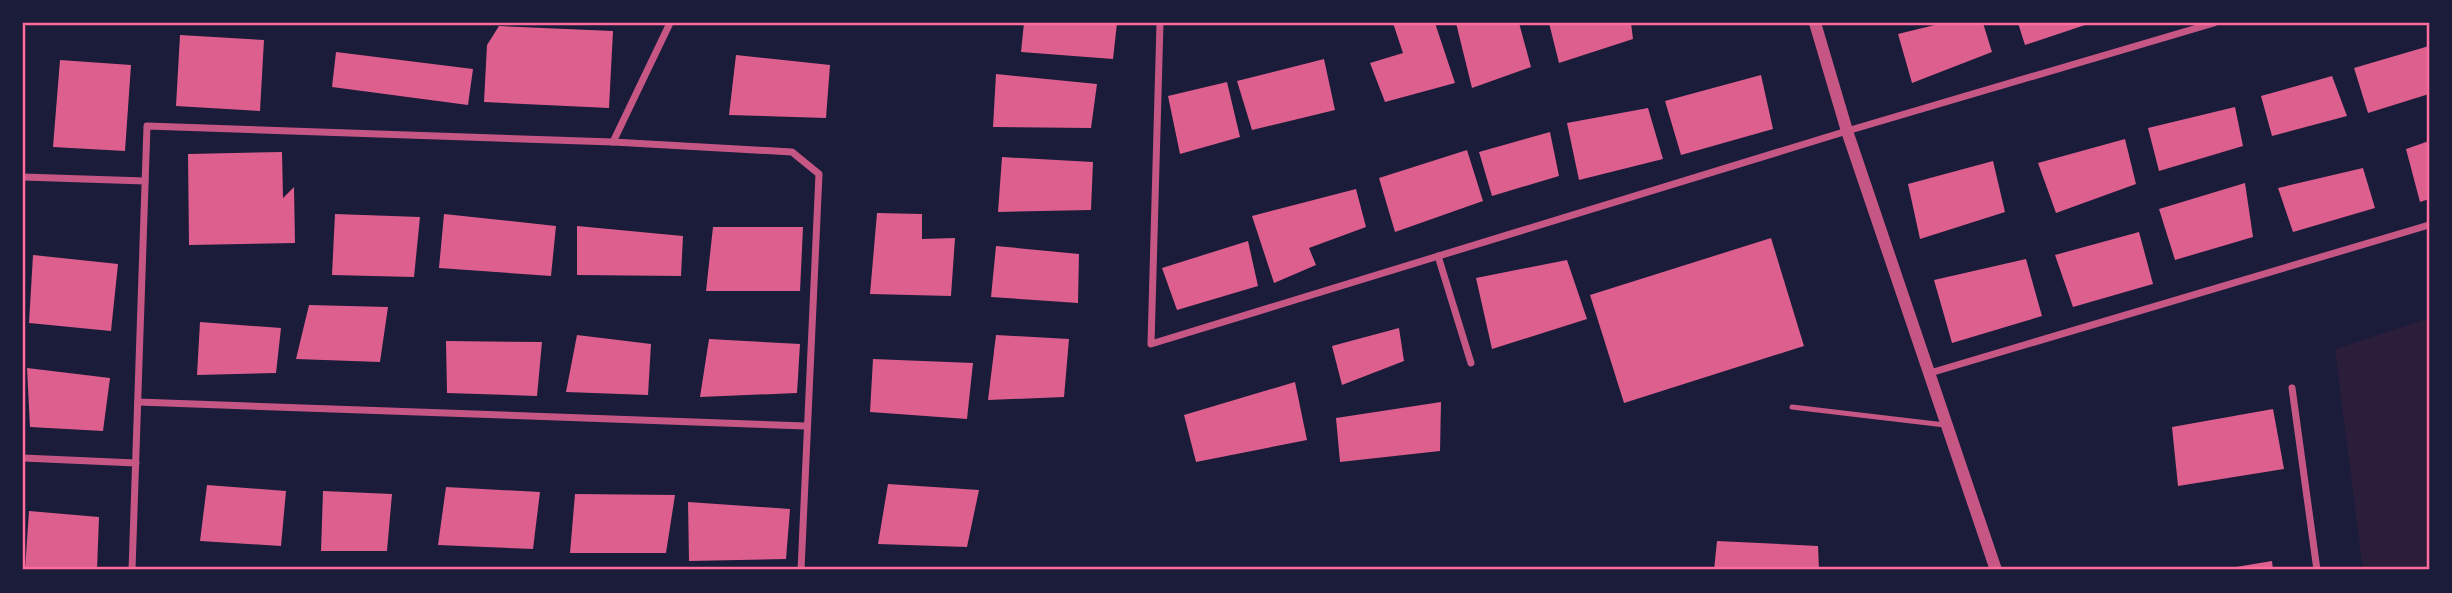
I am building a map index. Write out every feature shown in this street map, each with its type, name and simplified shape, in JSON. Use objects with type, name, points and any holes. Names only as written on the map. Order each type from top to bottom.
[{"type":"street","points":[[613,142],[670,23]]},
{"type":"street","points":[[1160,23],[1151,344],[1847,131],[2214,23]]},
{"type":"street","points":[[1815,23],[1847,131],[1997,570]]},
{"type":"street","points":[[132,570],[147,126],[613,142],[792,152],[819,174],[801,570]]},
{"type":"street","points":[[23,177],[145,181]]},
{"type":"street","points":[[1930,373],[2429,225]]},
{"type":"street","points":[[1438,256],[1471,363]]},
{"type":"street","points":[[2292,388],[2317,570]]},
{"type":"street","points":[[138,402],[806,426]]},
{"type":"street","points":[[23,458],[136,463]]},
{"type":"lane","points":[[1792,407],[1948,426]]},
{"type":"shaded area","points":[[2429,318],[2429,570],[2363,570],[2335,349]]},
{"type":"building","points":[[1024,23],[1117,23],[1113,59],[1021,52]]},
{"type":"building","points":[[1393,23],[1435,23],[1455,83],[1385,102],[1370,63],[1403,53]]},
{"type":"building","points":[[1456,23],[1519,23],[1531,67],[1472,88]]},
{"type":"building","points":[[1549,23],[1631,23],[1633,39],[1559,63]]},
{"type":"building","points":[[1943,23],[1983,23],[1992,52],[1912,83],[1898,34]]},
{"type":"building","points":[[2018,23],[2091,23],[2025,45]]},
{"type":"building","points":[[499,26],[613,31],[609,108],[484,102],[487,45]]},
{"type":"building","points":[[180,35],[264,40],[260,111],[176,106]]},
{"type":"building","points":[[2429,46],[2429,94],[2368,113],[2354,68]]},
{"type":"building","points":[[336,52],[473,69],[468,105],[332,87]]},
{"type":"building","points":[[736,55],[830,65],[826,118],[729,115]]},
{"type":"building","points":[[1324,59],[1335,110],[1252,130],[1237,81]]},
{"type":"building","points":[[60,60],[131,65],[125,151],[53,147]]},
{"type":"building","points":[[996,74],[1097,84],[1091,128],[993,127]]},
{"type":"building","points":[[1761,75],[1773,129],[1681,155],[1665,101]]},
{"type":"building","points":[[2332,76],[2347,116],[2272,136],[2261,96]]},
{"type":"building","points":[[1227,82],[1240,137],[1180,154],[1168,96]]},
{"type":"building","points":[[2235,107],[2243,146],[2159,171],[2148,128]]},
{"type":"building","points":[[1648,108],[1663,159],[1579,180],[1567,123]]},
{"type":"building","points":[[1550,132],[1559,176],[1492,196],[1479,152]]},
{"type":"building","points":[[2125,139],[2136,184],[2056,213],[2038,163]]},
{"type":"building","points":[[2429,141],[2429,199],[2420,202],[2406,149]]},
{"type":"building","points":[[1467,150],[1483,201],[1395,232],[1379,178]]},
{"type":"building","points":[[282,152],[283,198],[294,187],[295,243],[189,245],[188,154]]},
{"type":"building","points":[[1002,157],[1093,162],[1091,210],[998,212]]},
{"type":"building","points":[[1993,161],[2005,212],[1920,239],[1908,184]]},
{"type":"building","points":[[2363,168],[2375,208],[2293,232],[2278,188]]},
{"type":"building","points":[[2245,183],[2253,237],[2175,260],[2159,209]]},
{"type":"building","points":[[1356,189],[1366,227],[1309,248],[1316,265],[1274,283],[1252,216]]},
{"type":"building","points":[[877,213],[922,214],[922,239],[955,238],[951,296],[870,294]]},
{"type":"building","points":[[335,214],[420,217],[414,277],[332,275]]},
{"type":"building","points":[[444,214],[556,226],[551,276],[439,268]]},
{"type":"building","points":[[577,226],[683,236],[681,276],[577,275]]},
{"type":"building","points":[[713,227],[803,227],[800,291],[706,291]]},
{"type":"building","points":[[2139,232],[2153,284],[2073,307],[2055,255]]},
{"type":"building","points":[[1771,238],[1804,346],[1624,403],[1590,295]]},
{"type":"building","points":[[1248,241],[1258,286],[1177,310],[1162,268]]},
{"type":"building","points":[[996,246],[1079,254],[1078,303],[991,297]]},
{"type":"building","points":[[33,255],[118,264],[111,331],[29,323]]},
{"type":"building","points":[[2026,259],[2042,316],[1952,343],[1934,280]]},
{"type":"building","points":[[1567,260],[1587,319],[1492,349],[1476,278]]},
{"type":"building","points":[[309,305],[388,307],[380,362],[296,359]]},
{"type":"building","points":[[200,322],[281,328],[276,373],[197,375]]},
{"type":"building","points":[[1399,328],[1404,361],[1342,385],[1332,346]]},
{"type":"building","points":[[577,335],[651,344],[648,395],[566,392]]},
{"type":"building","points":[[996,335],[1069,339],[1064,397],[988,400]]},
{"type":"building","points":[[709,339],[800,344],[797,393],[700,397]]},
{"type":"building","points":[[446,341],[542,342],[537,396],[447,393]]},
{"type":"building","points":[[873,359],[973,363],[967,419],[870,412]]},
{"type":"building","points":[[27,368],[110,378],[103,431],[30,427]]},
{"type":"building","points":[[1295,382],[1307,440],[1196,462],[1184,415]]},
{"type":"building","points":[[1441,402],[1440,451],[1340,462],[1336,418]]},
{"type":"building","points":[[2273,409],[2284,469],[2178,486],[2172,427]]},
{"type":"building","points":[[888,484],[979,490],[967,547],[878,544]]},
{"type":"building","points":[[207,485],[286,491],[281,546],[200,541]]},
{"type":"building","points":[[446,487],[540,492],[533,549],[438,545]]},
{"type":"building","points":[[323,491],[392,494],[387,551],[321,551]]},
{"type":"building","points":[[575,494],[675,495],[666,553],[570,553]]},
{"type":"building","points":[[688,502],[790,509],[786,559],[689,561]]},
{"type":"building","points":[[29,511],[99,517],[97,570],[25,570]]},
{"type":"building","points":[[1717,541],[1818,546],[1819,570],[1714,570]]},
{"type":"building","points":[[2272,561],[2273,570],[2224,569]]}]
